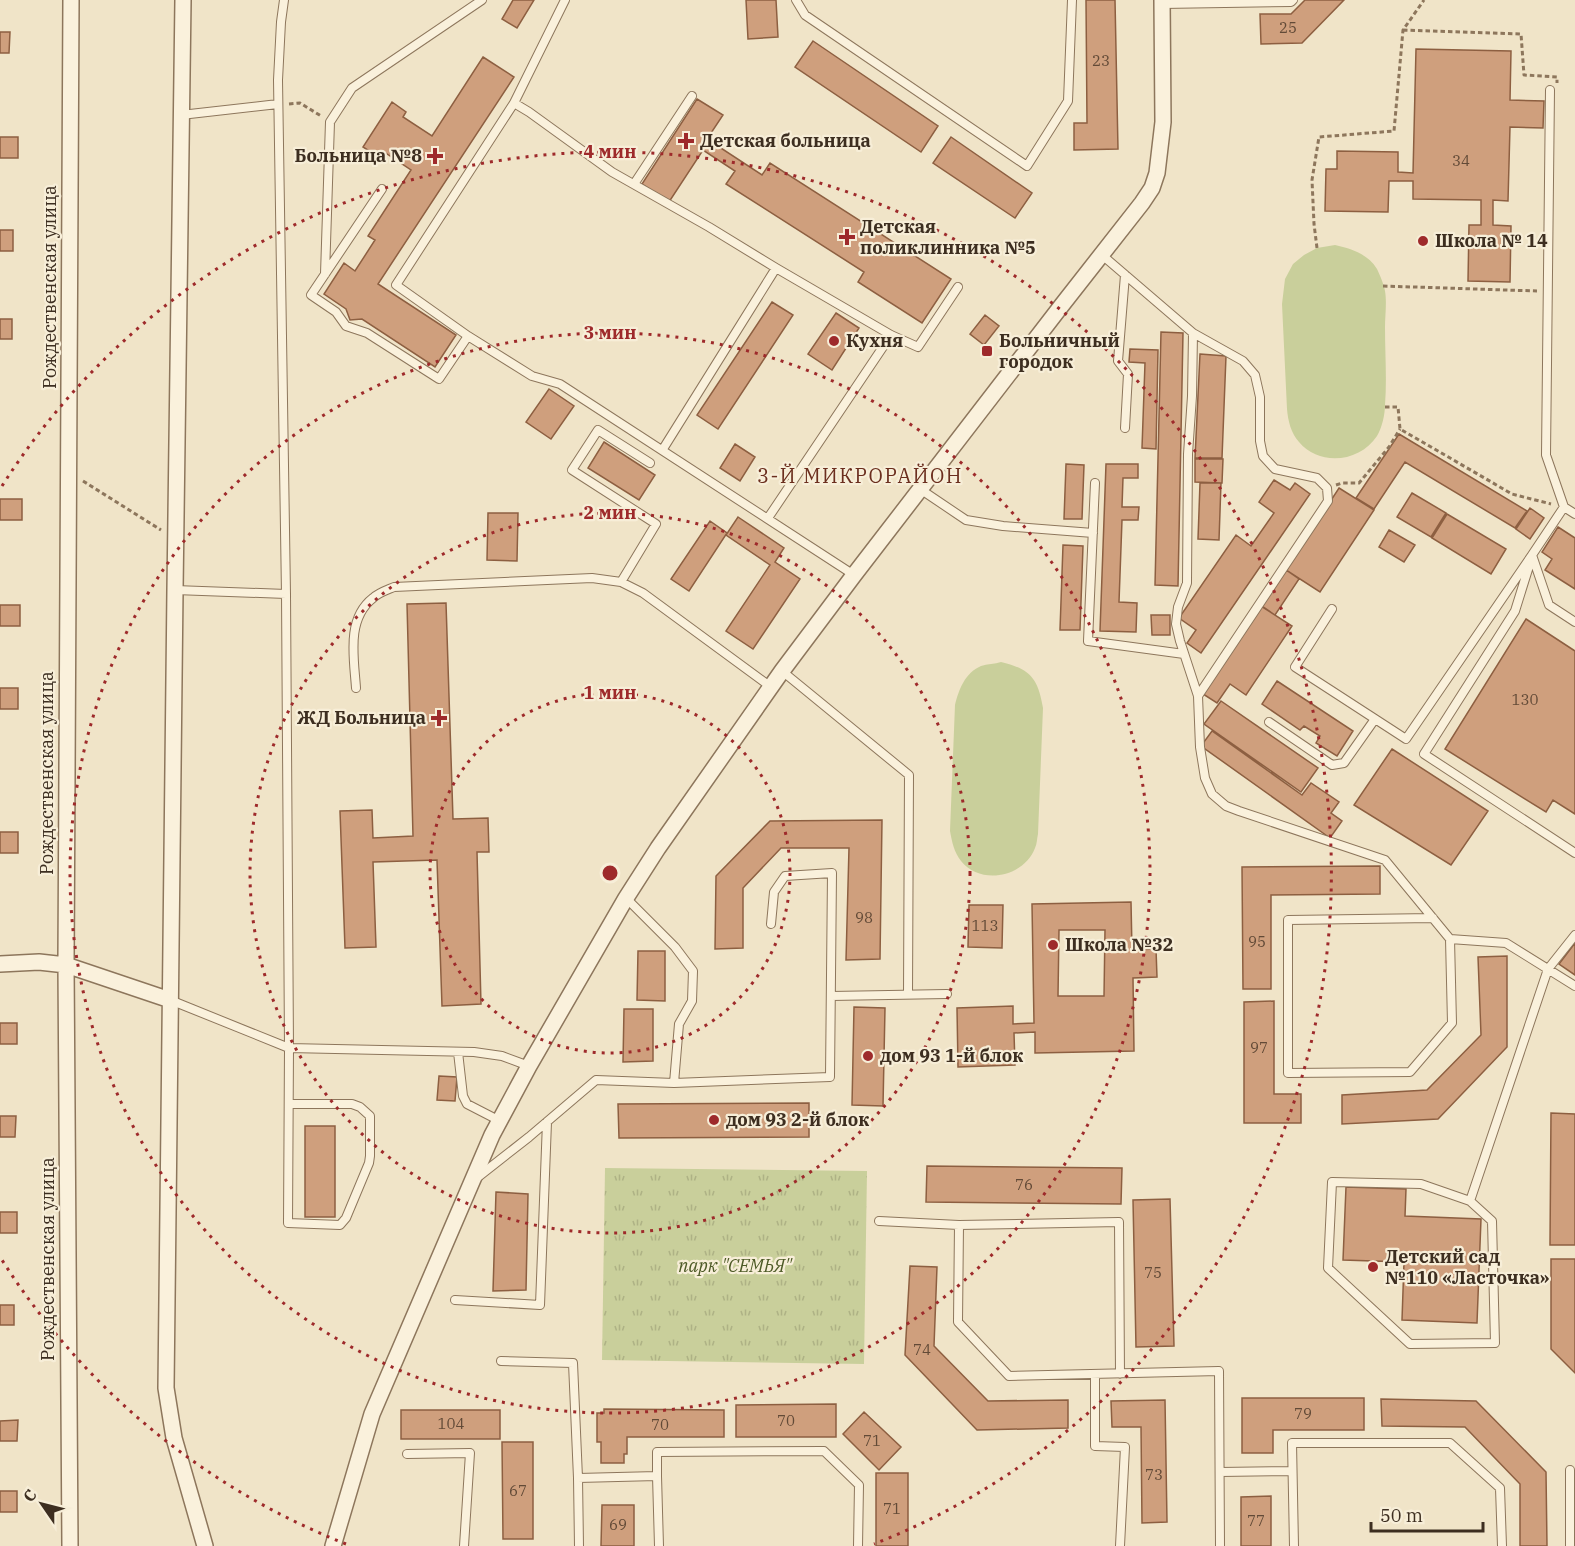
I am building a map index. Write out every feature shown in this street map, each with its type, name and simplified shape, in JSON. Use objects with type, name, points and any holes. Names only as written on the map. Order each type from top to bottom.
[{"type":"street","name":"Рождественская улица","points":[[70,1546],[66,965],[71,0]]},
{"type":"street","points":[[183,0],[166,1388],[174,1438],[205,1546]]},
{"type":"street","points":[[333,1546],[372,1414],[472,1182],[529,1066],[626,898],[658,848],[782,671],[920,489],[1143,203],[1152,188],[1157,173],[1163,122],[1162,2]]},
{"type":"street","points":[[0,964],[39,962],[66,965],[170,1000]]},
{"type":"lane","points":[[284,0],[278,104],[286,594],[288,1223],[340,1225],[369,1163],[370,1116],[360,1107],[352,1104],[289,1104]]},
{"type":"lane","points":[[325,274],[330,122],[352,88],[482,0]]},
{"type":"lane","points":[[565,0],[514,103],[396,285],[468,336],[532,376],[560,384],[854,575]]},
{"type":"lane","points":[[796,0],[806,15],[1027,166],[1068,102],[1072,0]]},
{"type":"lane","points":[[1162,2],[1291,2],[1293,0]]},
{"type":"lane","points":[[1553,88],[1546,455],[1564,507],[1575,514]]},
{"type":"lane","points":[[634,184],[692,96]]},
{"type":"lane","points":[[514,103],[612,172],[891,335],[918,347],[958,287]]},
{"type":"lane","points":[[182,115],[278,104]]},
{"type":"lane","points":[[382,189],[311,295],[336,312],[346,326],[367,333],[439,379],[468,336]]},
{"type":"lane","points":[[1102,255],[1193,333],[1243,361],[1255,375],[1260,397],[1260,441],[1263,456],[1275,469],[1317,478],[1327,488],[1328,501],[1198,696]]},
{"type":"lane","points":[[663,449],[776,268]]},
{"type":"lane","points":[[1125,275],[1119,361],[1128,374],[1125,428]]},
{"type":"lane","points":[[1193,333],[1186,583],[1178,607],[1176,624],[1198,696],[1200,747],[1205,778],[1212,794],[1226,806],[1385,860],[1433,918],[1450,939],[1452,1023],[1410,1072],[1288,1072],[1288,920],[1433,918]]},
{"type":"lane","points":[[768,518],[891,335]]},
{"type":"lane","points":[[621,582],[656,524],[572,470],[598,430],[650,463]]},
{"type":"lane","points":[[1095,483],[1088,641],[1184,654]]},
{"type":"lane","points":[[920,489],[966,520],[1003,526],[1093,533]]},
{"type":"lane","points":[[1332,609],[1295,667],[1406,739],[1564,507]]},
{"type":"lane","points":[[1532,555],[1549,605],[1575,622]]},
{"type":"lane","points":[[1532,555],[1515,611],[1424,754],[1575,853]]},
{"type":"lane","points":[[356,688],[353,637],[359,616],[372,598],[394,587],[592,578],[621,582],[643,593],[771,687]]},
{"type":"lane","points":[[175,590],[286,594]]},
{"type":"lane","points":[[782,671],[909,775],[908,994]]},
{"type":"lane","points":[[1269,722],[1332,765],[1344,763],[1375,719]]},
{"type":"lane","points":[[472,1182],[596,1080],[674,1083],[830,1077],[832,873],[784,876],[774,892],[771,924]]},
{"type":"lane","points":[[626,898],[675,947],[693,971],[692,1001],[679,1024],[674,1083]]},
{"type":"lane","points":[[1470,1201],[1548,969],[1575,935]]},
{"type":"lane","points":[[1450,939],[1506,943],[1575,986]]},
{"type":"lane","points":[[831,996],[947,993]]},
{"type":"lane","points":[[170,1000],[289,1048],[474,1052],[502,1056],[529,1066]]},
{"type":"lane","points":[[458,1052],[463,1096],[467,1104],[500,1121]]},
{"type":"lane","points":[[455,1300],[540,1305],[547,1122]]},
{"type":"lane","points":[[1332,1182],[1422,1184],[1470,1201],[1492,1221],[1495,1343],[1410,1344],[1328,1268],[1332,1182]]},
{"type":"lane","points":[[879,1221],[959,1225],[1119,1222],[1120,1374]]},
{"type":"lane","points":[[959,1225],[958,1322],[1009,1376],[1220,1371],[1220,1546]]},
{"type":"lane","points":[[501,1361],[573,1363],[579,1546]]},
{"type":"lane","points":[[1095,1374],[1095,1446],[1125,1447],[1119,1546]]},
{"type":"lane","points":[[1294,1546],[1292,1443],[1450,1443],[1500,1488],[1502,1546]]},
{"type":"lane","points":[[659,1546],[657,1452],[824,1451],[859,1485],[858,1546]]},
{"type":"lane","points":[[407,1454],[470,1453],[464,1546]]},
{"type":"lane","points":[[1569,1546],[1570,1470]]},
{"type":"lane","points":[[1220,1472],[1292,1471]]},
{"type":"lane","points":[[578,1478],[657,1476]]},
{"type":"path","points":[[1317,248],[1312,180],[1319,137],[1394,131],[1403,30],[1424,0]]},
{"type":"path","points":[[1403,30],[1521,34],[1524,75],[1557,77],[1553,88]]},
{"type":"path","points":[[278,104],[300,103],[330,122]]},
{"type":"path","points":[[1383,286],[1542,291]]},
{"type":"path","points":[[1327,488],[1342,483],[1359,483],[1389,447],[1400,429],[1398,407],[1385,407]]},
{"type":"path","points":[[1400,429],[1512,494],[1564,507]]},
{"type":"path","points":[[69,472],[176,538]]},
{"type":"green space","points":[[1335,245],[1369,259],[1377,269],[1383,283],[1386,300],[1386,395],[1382,425],[1370,445],[1350,456],[1328,458],[1308,450],[1299,442],[1290,427],[1287,409],[1282,304],[1285,279],[1293,264],[1317,248]]},
{"type":"green space","points":[[1001,662],[1019,668],[1031,676],[1041,698],[1043,708],[1038,834],[1035,848],[1022,866],[1001,875],[990,876],[969,869],[961,861],[955,850],[950,831],[955,705],[961,687],[975,669]]},
{"type":"green space","name":"парк \"СЕМЬЯ\"","points":[[605,1168],[867,1171],[864,1364],[602,1360]]},
{"type":"building","points":[[513,0],[534,0],[517,28],[502,19]]},
{"type":"building","points":[[746,0],[776,0],[778,37],[748,39]]},
{"type":"building","points":[[1086,0],[1115,0],[1118,149],[1074,150],[1074,123],[1087,123]]},
{"type":"building","points":[[1305,0],[1344,0],[1302,43],[1261,44],[1260,14],[1291,14]]},
{"type":"building","points":[[0,32],[10,32],[9,53],[0,53]]},
{"type":"building","points":[[813,41],[938,126],[921,152],[795,67]]},
{"type":"building","points":[[1416,49],[1511,51],[1510,100],[1544,101],[1543,128],[1510,127],[1508,201],[1493,200],[1493,225],[1511,226],[1510,282],[1468,281],[1469,225],[1481,225],[1481,200],[1413,199],[1413,181],[1389,181],[1388,212],[1325,211],[1326,169],[1337,169],[1337,151],[1398,152],[1398,172],[1413,173]]},
{"type":"building","points":[[483,57],[514,77],[378,284],[456,335],[435,367],[362,319],[350,320],[346,309],[324,294],[344,263],[355,271],[375,240],[368,236],[411,170],[384,152],[380,158],[363,147],[392,102],[406,112],[403,117],[432,136]]},
{"type":"building","name":"Детская поликлинника №5","points":[[697,99],[723,115],[707,139],[762,175],[770,163],[951,279],[922,323],[858,282],[864,272],[726,184],[735,171],[703,150],[669,202],[642,184]]},
{"type":"building","points":[[0,137],[18,137],[18,158],[0,158]]},
{"type":"building","points":[[951,137],[1032,193],[1015,218],[933,163]]},
{"type":"building","points":[[0,230],[13,230],[13,251],[0,251]]},
{"type":"building","points":[[772,302],[793,315],[718,429],[697,415]]},
{"type":"building","name":"Кухня","points":[[836,313],[859,328],[832,370],[808,354]]},
{"type":"building","points":[[985,315],[999,326],[984,345],[970,334]]},
{"type":"building","points":[[0,319],[12,319],[12,339],[0,339]]},
{"type":"building","points":[[1161,332],[1183,333],[1178,586],[1155,585]]},
{"type":"building","points":[[1130,349],[1158,350],[1156,449],[1142,448],[1145,363],[1129,362]]},
{"type":"building","points":[[1200,354],[1226,356],[1222,458],[1195,458]]},
{"type":"building","points":[[549,389],[574,406],[551,439],[526,422]]},
{"type":"building","points":[[1399,434],[1527,511],[1515,528],[1405,462],[1374,509],[1356,498]]},
{"type":"building","points":[[604,442],[655,475],[639,500],[588,468]]},
{"type":"building","points":[[735,444],[755,457],[740,481],[720,468]]},
{"type":"building","points":[[1195,459],[1223,459],[1222,483],[1195,482]]},
{"type":"building","points":[[1066,464],[1084,465],[1082,519],[1064,519]]},
{"type":"building","points":[[1106,464],[1138,464],[1138,478],[1123,478],[1122,507],[1139,507],[1138,520],[1122,520],[1119,602],[1137,603],[1136,632],[1100,631]]},
{"type":"building","points":[[1274,480],[1290,490],[1295,483],[1310,494],[1201,653],[1187,643],[1196,630],[1179,618],[1236,535],[1251,546],[1274,513],[1259,502]]},
{"type":"building","points":[[1200,483],[1221,483],[1219,540],[1198,539]]},
{"type":"building","points":[[1339,488],[1374,510],[1320,592],[1286,570]]},
{"type":"building","points":[[1412,493],[1446,513],[1431,537],[1397,517]]},
{"type":"building","points":[[0,499],[22,499],[22,520],[0,520]]},
{"type":"building","points":[[1530,508],[1544,518],[1530,539],[1516,529]]},
{"type":"building","points":[[488,513],[518,513],[517,561],[487,560]]},
{"type":"building","points":[[1447,514],[1506,549],[1491,574],[1432,538]]},
{"type":"building","points":[[738,517],[784,548],[775,562],[800,579],[753,649],[726,631],[770,565],[726,535]]},
{"type":"building","points":[[710,521],[727,533],[689,591],[671,579]]},
{"type":"building","points":[[1558,527],[1575,538],[1575,589],[1545,570],[1552,559],[1542,552]]},
{"type":"building","points":[[1389,530],[1415,545],[1404,562],[1379,547]]},
{"type":"building","points":[[1063,545],[1083,546],[1080,630],[1060,630]]},
{"type":"building","points":[[1286,570],[1299,579],[1275,615],[1262,606]]},
{"type":"building","points":[[446,603],[453,819],[488,818],[489,852],[477,852],[481,1004],[442,1006],[437,860],[373,862],[376,947],[345,948],[340,811],[372,810],[373,838],[413,836],[407,604]]},
{"type":"building","points":[[0,605],[20,605],[20,626],[0,626]]},
{"type":"building","points":[[1261,606],[1292,626],[1246,695],[1230,684],[1217,703],[1203,694]]},
{"type":"building","points":[[1151,615],[1170,615],[1170,635],[1152,635]]},
{"type":"building","points":[[1526,619],[1575,651],[1575,814],[1553,800],[1546,812],[1445,749]]},
{"type":"building","points":[[1277,681],[1353,731],[1337,756],[1316,743],[1320,736],[1304,726],[1300,730],[1262,704]]},
{"type":"building","points":[[0,688],[18,688],[18,709],[0,709]]},
{"type":"building","points":[[1221,701],[1318,768],[1301,792],[1204,724]]},
{"type":"building","points":[[1212,731],[1302,795],[1311,783],[1339,802],[1331,813],[1342,821],[1330,838],[1201,746]]},
{"type":"building","points":[[1392,749],[1488,811],[1451,865],[1354,805]]},
{"type":"building","points":[[882,820],[880,959],[846,960],[849,848],[781,848],[743,888],[743,948],[715,949],[716,876],[770,821]]},
{"type":"building","points":[[0,832],[18,832],[18,853],[0,853]]},
{"type":"building","points":[[1380,866],[1380,894],[1271,895],[1271,989],[1243,989],[1242,867]]},
{"type":"building","points":[[1131,902],[1132,950],[1156,949],[1157,977],[1133,978],[1134,1051],[1035,1053],[1035,1032],[1014,1033],[1015,1065],[958,1067],[957,1008],[1013,1006],[1013,1024],[1034,1023],[1032,904]],"holes":[[[1059,930],[1105,930],[1104,996],[1058,996]]]},
{"type":"building","points":[[969,905],[1003,905],[1002,948],[968,947]]},
{"type":"building","points":[[1575,943],[1575,975],[1559,964]]},
{"type":"building","points":[[638,951],[665,951],[665,1001],[637,1000]]},
{"type":"building","points":[[1507,956],[1507,1047],[1438,1119],[1342,1124],[1342,1095],[1427,1090],[1481,1035],[1478,957]]},
{"type":"building","points":[[1274,1001],[1274,1094],[1301,1094],[1301,1123],[1244,1123],[1244,1002]]},
{"type":"building","name":"дом 93 1-й блок","points":[[854,1007],[885,1008],[883,1106],[852,1105]]},
{"type":"building","points":[[624,1009],[653,1009],[653,1061],[623,1062]]},
{"type":"building","points":[[0,1023],[17,1023],[17,1044],[0,1044]]},
{"type":"building","points":[[439,1076],[457,1077],[455,1101],[437,1100]]},
{"type":"building","name":"дом 93 2-й блок","points":[[809,1103],[809,1137],[619,1138],[618,1104]]},
{"type":"building","points":[[1551,1113],[1575,1114],[1575,1245],[1550,1245]]},
{"type":"building","points":[[0,1116],[16,1116],[15,1137],[0,1137]]},
{"type":"building","points":[[305,1126],[335,1126],[335,1217],[305,1217]]},
{"type":"building","points":[[927,1166],[1122,1168],[1121,1204],[926,1202]]},
{"type":"building","points":[[1346,1187],[1406,1189],[1405,1216],[1481,1219],[1477,1323],[1402,1320],[1404,1262],[1343,1260]]},
{"type":"building","points":[[496,1192],[528,1194],[526,1290],[493,1291]]},
{"type":"building","points":[[1170,1199],[1174,1346],[1136,1347],[1133,1200]]},
{"type":"building","points":[[0,1212],[17,1212],[17,1233],[0,1233]]},
{"type":"building","points":[[1551,1259],[1575,1259],[1575,1373],[1551,1349]]},
{"type":"building","points":[[910,1266],[937,1267],[934,1346],[988,1401],[1068,1400],[1068,1428],[977,1430],[905,1355]]},
{"type":"building","points":[[0,1305],[14,1305],[14,1325],[0,1325]]},
{"type":"building","points":[[1242,1398],[1364,1398],[1364,1430],[1273,1430],[1273,1453],[1242,1453]]},
{"type":"building","points":[[1381,1399],[1476,1401],[1546,1472],[1547,1546],[1520,1546],[1520,1484],[1465,1427],[1382,1426]]},
{"type":"building","points":[[1165,1400],[1167,1522],[1142,1523],[1141,1427],[1112,1427],[1111,1401]]},
{"type":"building","points":[[836,1404],[836,1437],[736,1437],[736,1405]]},
{"type":"building","points":[[604,1409],[724,1410],[724,1437],[627,1437],[627,1454],[624,1454],[624,1463],[601,1463],[601,1442],[597,1442],[597,1413],[604,1413]]},
{"type":"building","points":[[401,1410],[500,1410],[500,1439],[401,1439]]},
{"type":"building","points":[[864,1412],[901,1447],[879,1470],[843,1434]]},
{"type":"building","points":[[18,1420],[17,1441],[0,1441],[0,1421]]},
{"type":"building","points":[[502,1442],[533,1442],[533,1539],[503,1539]]},
{"type":"building","points":[[876,1473],[908,1473],[908,1546],[876,1546]]},
{"type":"building","points":[[0,1491],[17,1491],[17,1512],[0,1512]]},
{"type":"building","points":[[1271,1496],[1271,1546],[1241,1546],[1241,1497]]},
{"type":"building","points":[[602,1505],[634,1505],[634,1546],[601,1546]]},
{"type":"place","name":"Детская больница","points":[[686,141]]},
{"type":"place","name":"Больница №8","points":[[435,156]]},
{"type":"place","name":"Детская поликлинника №5","points":[[847,237]]},
{"type":"place","name":"Школа № 14","points":[[1423,241]]},
{"type":"place","name":"Кухня","points":[[834,341]]},
{"type":"place","name":"Больничный городок","points":[[987,351]]},
{"type":"place","name":"ЖД Больница","points":[[439,718]]},
{"type":"place","name":"Школа №32","points":[[1053,945]]},
{"type":"place","name":"дом 93 1-й блок","points":[[868,1056]]},
{"type":"place","name":"дом 93 2-й блок","points":[[714,1120]]},
{"type":"place","name":"Детский сад №110 «Ласточка»","points":[[1373,1267]]},
{"type":"district","name":"3-Й МИКРОРАЙОН","points":[[860,476]]}]
